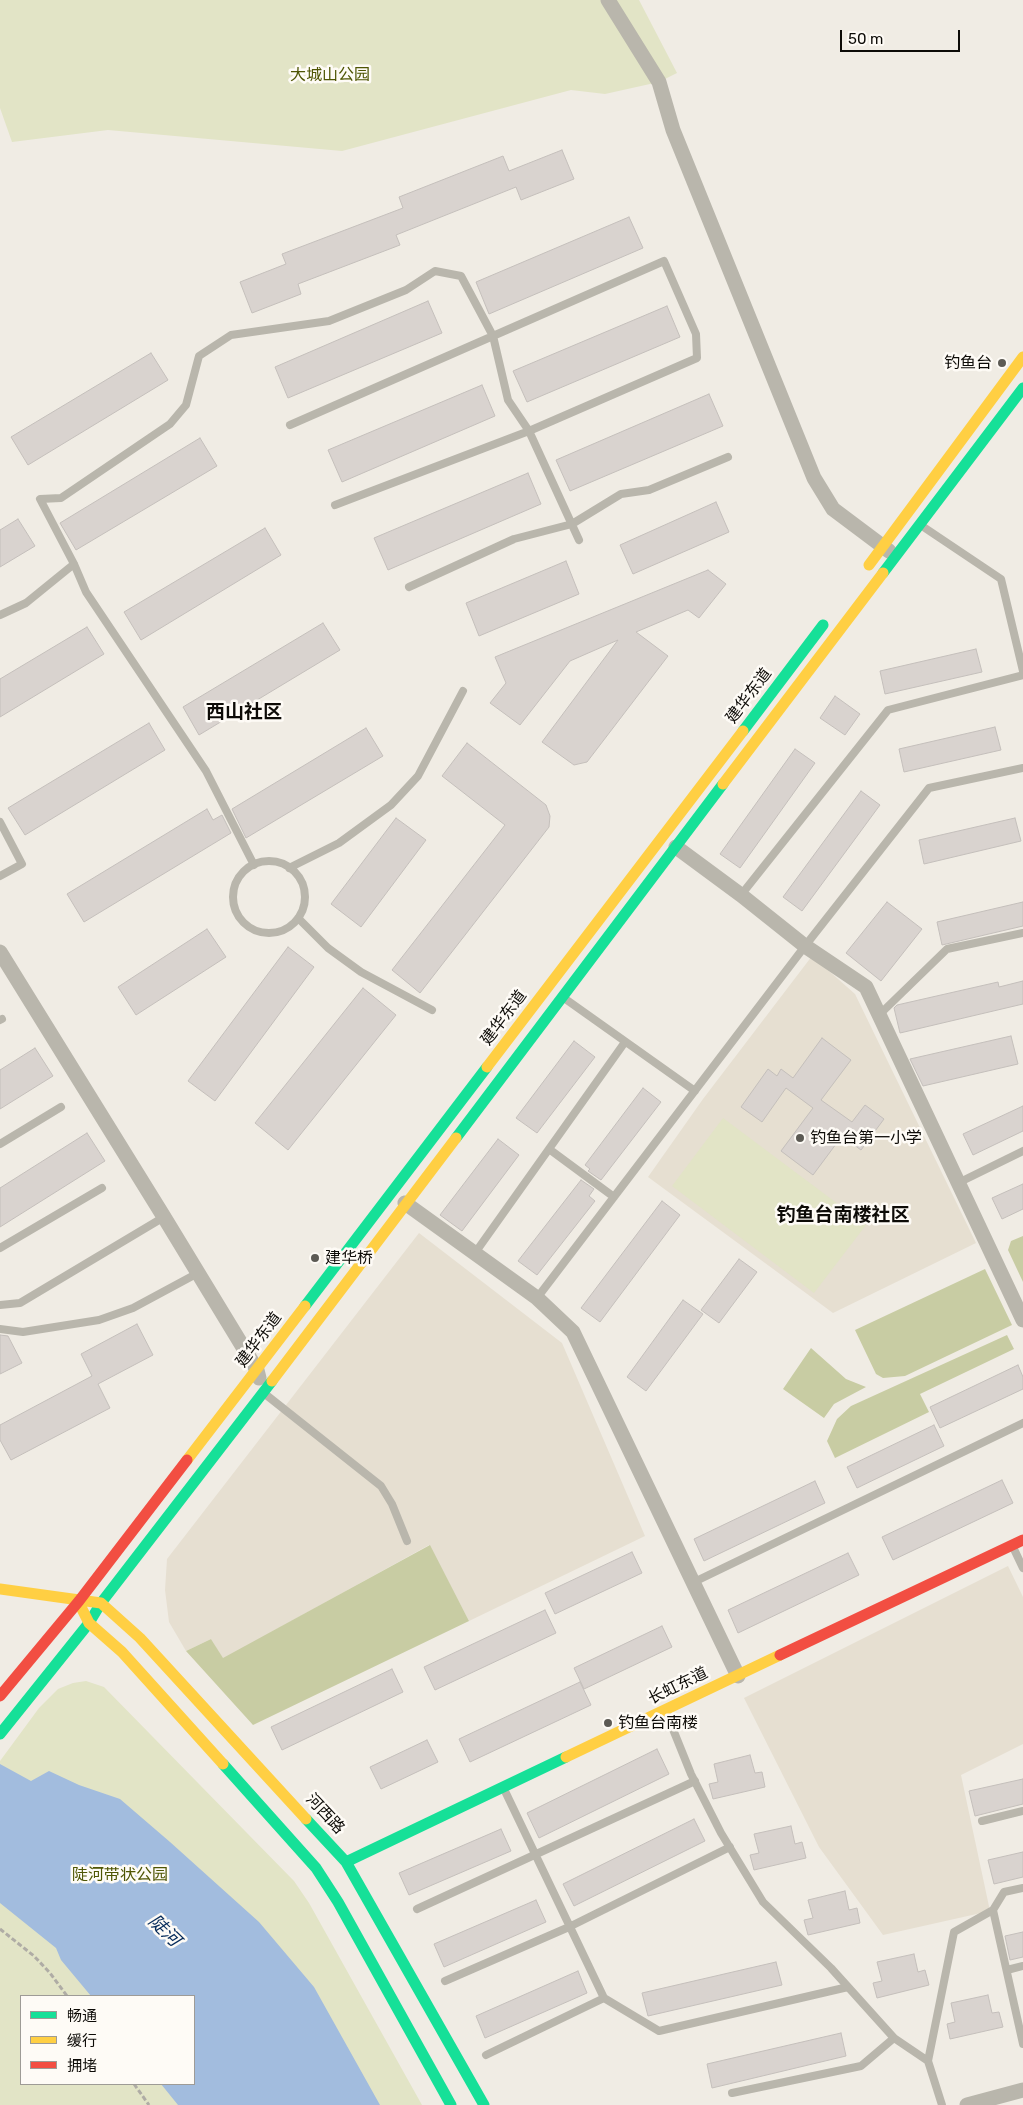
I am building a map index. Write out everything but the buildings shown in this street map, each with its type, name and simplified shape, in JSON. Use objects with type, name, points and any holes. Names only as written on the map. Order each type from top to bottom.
[{"type":"main road","points":[[860,578],[1023,357]]},
{"type":"main road","name":"建华东道","points":[[0,1734],[89,1623],[101,1603],[264,1393],[405,1203],[921,525],[1023,388]]},
{"type":"main road","name":"建华东道","points":[[1,1694],[79,1601],[257,1370],[829,617]]},
{"type":"main road","name":"长虹东道","points":[[346,1862],[1023,1540]]},
{"type":"main road","points":[[0,1589],[101,1603]]},
{"type":"main road","points":[[79,1601],[89,1623],[122,1652],[316,1868],[338,1902],[451,2105]]},
{"type":"main road","name":"河西路","points":[[101,1603],[140,1638],[346,1862],[484,2105]]},
{"type":"street","points":[[608,0],[659,82],[673,130],[814,478],[833,509],[884,546],[895,558]]},
{"type":"street","points":[[676,847],[805,946],[866,987],[1023,1320]]},
{"type":"street","points":[[0,952],[257,1370],[264,1393]]},
{"type":"street","points":[[405,1203],[537,1298],[573,1332],[738,1676]]},
{"type":"street","points":[[967,2105],[1023,2090]]},
{"type":"lane","points":[[290,425],[664,260],[696,334],[697,358],[529,431],[335,505]]},
{"type":"lane","points":[[254,865],[206,771],[86,592],[74,564],[40,499],[60,498],[170,424],[186,405],[199,356],[231,335],[329,321],[406,290],[435,271],[461,276],[493,336],[508,400],[529,431],[579,540]]},
{"type":"lane","points":[[409,587],[514,539],[572,524],[621,494],[649,490],[728,457]]},
{"type":"lane","points":[[921,525],[1000,579],[1022,665]]},
{"type":"lane","points":[[0,615],[26,603],[74,564]]},
{"type":"lane","points":[[741,895],[888,710],[1023,675]]},
{"type":"lane","points":[[289,868],[339,843],[390,805],[418,776],[462,691]]},
{"type":"lane","points":[[537,1298],[805,946],[929,788],[1023,768]]},
{"type":"lane","points":[[0,822],[22,864],[0,876]]},
{"type":"lane","points":[[266,862],[278,863],[289,868],[298,876],[303,886],[305,897],[303,908],[298,918],[290,926],[279,932],[255,931],[245,925],[238,916],[233,892],[237,881],[244,872],[254,865],[266,862]]},
{"type":"lane","points":[[298,918],[328,948],[361,972],[432,1010]]},
{"type":"lane","points":[[879,1015],[948,950],[1023,933]]},
{"type":"lane","points":[[562,997],[695,1091]]},
{"type":"lane","points":[[475,1253],[625,1042]]},
{"type":"lane","points":[[0,1144],[61,1107]]},
{"type":"lane","points":[[549,1149],[614,1197]]},
{"type":"lane","points":[[958,1183],[1023,1151]]},
{"type":"lane","points":[[0,1248],[102,1188]]},
{"type":"lane","points":[[0,1305],[20,1303],[164,1216]]},
{"type":"lane","points":[[0,1329],[23,1332],[99,1320],[133,1308],[198,1273]]},
{"type":"lane","points":[[264,1393],[380,1486],[392,1504],[407,1541]]},
{"type":"lane","points":[[692,1582],[1023,1423]]},
{"type":"lane","points":[[1012,1546],[1023,1568]]},
{"type":"lane","points":[[665,1710],[695,1781],[730,1847],[763,1902],[848,1987],[894,2038],[928,2061]]},
{"type":"lane","points":[[417,1909],[695,1781]]},
{"type":"lane","points":[[503,1787],[604,1998],[659,2031],[848,1987]]},
{"type":"lane","points":[[982,1820],[1023,1811]]},
{"type":"lane","points":[[445,1981],[569,1927],[730,1847]]},
{"type":"lane","points":[[942,2105],[928,2061],[954,1932],[993,1910],[1004,1892],[1023,1888]]},
{"type":"lane","points":[[993,1910],[1023,2044]]},
{"type":"lane","points":[[1007,1970],[1023,1966]]},
{"type":"lane","points":[[486,2055],[604,1998]]},
{"type":"lane","points":[[732,2093],[861,2066],[894,2038]]},
{"type":"path","points":[[0,1929],[34,1956],[66,1995]]},
{"type":"path","points":[[135,2085],[149,2105]]},
{"type":"shaded area","name":"钓鱼台第一小学","points":[[812,956],[855,994],[976,1243],[833,1313],[648,1177],[703,1099]]},
{"type":"shaded area","points":[[419,1233],[562,1343],[645,1536],[469,1621],[429,1545],[223,1659],[211,1639],[186,1651],[169,1622],[165,1590],[167,1559]]},
{"type":"shaded area","points":[[1008,1566],[1023,1597],[1023,1744],[961,1775],[990,1911],[883,1935],[819,1847],[744,1698]]},
{"type":"green space","name":"大城山公园","points":[[0,0],[639,0],[677,73],[659,82],[605,94],[571,90],[342,151],[108,130],[12,142],[0,108]]},
{"type":"green space","points":[[723,1118],[866,1225],[814,1293],[672,1186]]},
{"type":"green space","points":[[1023,1236],[1023,1282],[1008,1250],[1011,1241]]},
{"type":"green space","points":[[985,1269],[1012,1325],[905,1376],[883,1378],[876,1374],[855,1330]]},
{"type":"green space","points":[[1007,1335],[1014,1349],[920,1394],[929,1412],[835,1458],[827,1441],[837,1419],[851,1406]]},
{"type":"green space","points":[[811,1348],[846,1379],[866,1387],[834,1404],[824,1418],[783,1389]]},
{"type":"green space","points":[[430,1545],[469,1621],[253,1725],[186,1651],[211,1639],[223,1658]]},
{"type":"green space","name":"陡河带状公园","points":[[86,1681],[104,1687],[294,1881],[309,1903],[422,2105],[0,2105],[0,1761],[39,1708],[58,1689],[73,1683]]},
{"type":"water","name":"陡河","points":[[0,1764],[31,1781],[49,1771],[79,1785],[120,1799],[259,1922],[314,1987],[380,2105],[178,2105],[162,2085],[195,2085],[195,1995],[90,1995],[61,1960],[56,1948],[0,1903]]},
{"type":"traffic: fast","points":[[883,573],[1023,388]]},
{"type":"traffic: fast","points":[[743,731],[823,625]]},
{"type":"traffic: fast","points":[[456,1138],[723,784]]},
{"type":"traffic: fast","points":[[305,1306],[487,1067]]},
{"type":"traffic: fast","points":[[0,1734],[89,1623],[101,1603],[272,1381]]},
{"type":"traffic: fast","points":[[346,1862],[566,1757]]},
{"type":"traffic: fast","points":[[223,1764],[316,1868],[338,1902],[451,2105]]},
{"type":"traffic: fast","points":[[306,1819],[346,1862],[484,2105]]},
{"type":"traffic: slow","points":[[869,565],[1023,357]]},
{"type":"traffic: slow","points":[[723,784],[883,573]]},
{"type":"traffic: slow","points":[[487,1067],[743,731]]},
{"type":"traffic: slow","points":[[272,1381],[456,1138]]},
{"type":"traffic: slow","points":[[187,1460],[305,1306]]},
{"type":"traffic: slow","points":[[0,1589],[101,1603],[140,1638],[306,1819]]},
{"type":"traffic: slow","points":[[81,1607],[89,1623],[122,1652],[223,1764]]},
{"type":"traffic: slow","points":[[566,1757],[780,1655]]},
{"type":"traffic: jam","points":[[0,1696],[79,1601],[187,1460]]},
{"type":"traffic: jam","points":[[780,1655],[1023,1540]]},
{"type":"place","name":"钓鱼台","points":[[1002,363]]},
{"type":"place","name":"钓鱼台第一小学","points":[[800,1138]]},
{"type":"place","name":"建华桥","points":[[315,1258]]},
{"type":"place","name":"钓鱼台南楼","points":[[608,1723]]},
{"type":"district","name":"西山社区","points":[[244,713]]},
{"type":"district","name":"钓鱼台南楼社区","points":[[843,1216]]}]
